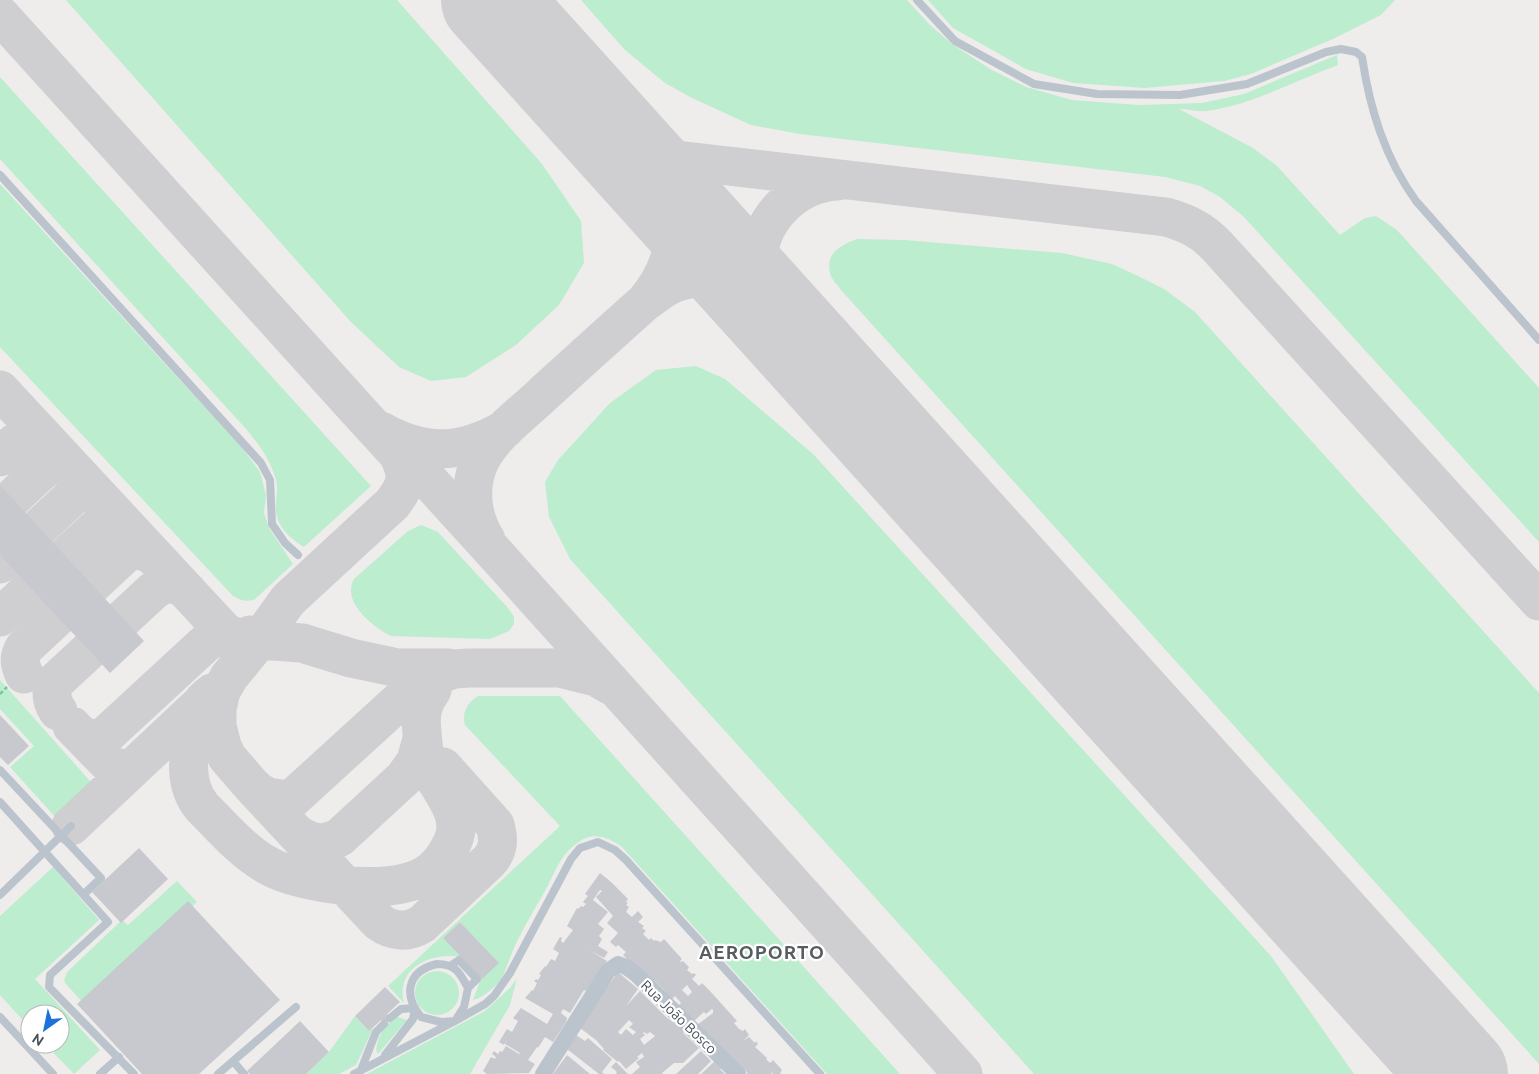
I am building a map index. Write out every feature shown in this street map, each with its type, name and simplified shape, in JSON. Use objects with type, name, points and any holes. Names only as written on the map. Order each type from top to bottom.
[{"type":"street","name":"Rua João Bosco","points":[[543,1074],[608,971],[618,964],[636,974],[738,1074]]},
{"type":"lane","points":[[917,0],[955,41],[1034,84],[1097,94],[1180,95],[1248,84],[1326,52],[1341,49],[1356,52],[1362,57],[1378,130],[1392,164],[1403,184],[1416,202],[1539,340]]},
{"type":"lane","points":[[0,175],[261,463],[270,480],[272,524],[285,543],[298,554]]},
{"type":"lane","points":[[0,770],[101,878],[84,894]]},
{"type":"lane","points":[[1,806],[44,850],[108,922],[50,975],[49,987],[134,1074]]},
{"type":"lane","points":[[0,894],[71,826]]},
{"type":"lane","points":[[358,1072],[485,1004],[494,996],[510,973],[571,859],[580,848],[598,842],[615,850],[626,860],[820,1074]]},
{"type":"lane","points":[[450,966],[459,960],[477,979],[468,988],[464,1007],[455,1020],[441,1022],[421,1016],[411,1001],[410,992],[412,980],[420,970],[437,964],[450,966],[462,977],[468,988]]},
{"type":"lane","points":[[218,1074],[296,1007]]},
{"type":"lane","points":[[358,1072],[376,1032],[401,1009],[415,1008]]},
{"type":"lane","points":[[383,1058],[413,1019],[415,1008]]},
{"type":"lane","points":[[0,1017],[52,1074]]},
{"type":"lane","points":[[100,1074],[119,1057]]},
{"type":"lane","points":[[233,1061],[244,1074]]},
{"type":"path","points":[[0,694],[7,687]]},
{"type":"green space","points":[[66,0],[397,0],[542,164],[581,221],[584,263],[559,305],[516,345],[466,377],[431,381],[399,367],[350,321]]},
{"type":"green space","points":[[581,0],[907,0],[930,25],[952,44],[990,69],[1026,87],[1072,100],[1139,105],[1202,103],[1244,94],[1337,55],[1338,65],[1257,98],[1206,111],[1179,109],[1253,148],[1276,165],[1340,235],[1365,218],[1376,216],[1397,230],[1539,388],[1539,542],[1244,217],[1220,197],[1200,186],[1165,177],[800,134],[751,125],[692,98],[665,83],[625,50]]},
{"type":"green space","points":[[928,0],[1395,0],[1381,15],[1335,38],[1251,74],[1224,81],[1145,88],[1073,83],[1026,69],[953,28]]},
{"type":"green space","points":[[0,77],[371,486],[304,547],[290,536],[279,522],[276,511],[277,484],[274,473],[257,442],[0,159]]},
{"type":"green space","points":[[0,184],[243,449],[260,472],[266,495],[264,513],[269,528],[293,564],[254,600],[248,601],[233,596],[0,347]]},
{"type":"green space","points":[[857,239],[904,240],[1062,253],[1112,264],[1164,289],[1195,312],[1539,693],[1539,1064],[841,290],[831,275],[830,260],[836,250]]},
{"type":"green space","points":[[696,366],[725,379],[813,454],[1271,956],[1354,1074],[1034,1074],[570,559],[549,517],[545,482],[558,460],[610,403],[656,370]]},
{"type":"green space","points":[[421,525],[438,532],[508,608],[514,617],[514,624],[509,631],[490,639],[391,636],[376,627],[361,613],[355,605],[352,596],[351,588],[354,579],[408,531]]},
{"type":"green space","points":[[0,680],[90,781],[88,790],[57,819],[10,767],[34,746],[0,709]]},
{"type":"green space","points":[[478,696],[560,696],[900,1074],[827,1074],[622,847],[610,840],[595,836],[584,839],[574,845],[564,855],[518,939],[506,970],[498,983],[489,991],[473,1000],[481,978],[499,963],[460,922],[443,938],[461,957],[439,957],[428,960],[410,971],[405,980],[403,990],[404,1003],[388,986],[560,826],[465,725],[464,716],[466,708]]},
{"type":"green space","points":[[53,867],[99,920],[35,979],[58,1004],[20,1004],[20,1017],[0,995],[0,916]]},
{"type":"green space","points":[[177,881],[197,902],[84,1004],[64,981],[67,972],[122,920],[128,925]]},
{"type":"green space","points":[[441,971],[453,977],[458,984],[458,1002],[453,1009],[446,1014],[433,1015],[425,1012],[418,1005],[415,989],[418,981],[425,974]]},
{"type":"green space","points":[[517,978],[510,1005],[470,1074],[367,1074],[485,1011],[510,988]]},
{"type":"green space","points":[[355,1016],[369,1031],[374,1026],[356,1065],[339,1074],[306,1074],[329,1052]]},
{"type":"green space","points":[[395,1016],[407,1020],[378,1054],[376,1050],[380,1035]]},
{"type":"green space","points":[[70,1017],[100,1050],[74,1074],[55,1054],[70,1054]]},
{"type":"building","points":[[0,485],[144,641],[110,673],[0,555]]},
{"type":"building","points":[[0,715],[29,746],[8,765],[0,757]]},
{"type":"building","points":[[139,848],[168,879],[121,923],[92,892]]},
{"type":"building","points":[[600,873],[611,882],[628,899],[626,905],[629,907],[626,912],[632,917],[638,911],[643,917],[638,922],[644,926],[642,928],[646,931],[643,934],[649,940],[651,938],[654,941],[661,942],[664,939],[682,959],[680,961],[683,961],[689,967],[687,970],[696,975],[692,979],[699,986],[702,983],[710,991],[737,1021],[734,1023],[739,1029],[743,1031],[745,1029],[749,1035],[743,1041],[749,1037],[755,1043],[756,1041],[758,1044],[755,1047],[770,1063],[773,1060],[782,1070],[781,1074],[772,1074],[774,1070],[771,1074],[746,1074],[748,1073],[697,1025],[713,1013],[712,1009],[706,1014],[704,1012],[694,1021],[677,1007],[681,1003],[675,996],[670,1001],[662,994],[665,991],[655,981],[652,983],[623,955],[626,952],[618,945],[616,947],[610,942],[618,933],[607,923],[613,916],[596,897],[602,891],[600,890],[593,900],[608,912],[598,924],[604,929],[599,936],[602,939],[598,946],[608,952],[604,958],[589,950],[607,961],[587,992],[584,990],[570,1013],[563,1009],[561,1013],[567,1018],[566,1022],[553,1042],[545,1037],[537,1047],[528,1060],[535,1064],[529,1073],[487,1074],[483,1071],[491,1057],[495,1059],[496,1057],[492,1054],[494,1051],[498,1054],[506,1046],[520,1053],[505,1044],[507,1039],[504,1045],[499,1042],[507,1029],[512,1032],[518,1021],[513,1018],[521,1008],[547,1024],[553,1014],[525,998],[533,991],[537,983],[534,981],[538,980],[541,975],[539,974],[545,966],[551,959],[555,961],[559,953],[553,949],[560,937],[563,943],[573,930],[567,926],[577,908],[583,907],[586,904],[583,902],[588,896],[585,894]],"holes":[[[687,985],[692,992],[688,996],[682,990]]]},
{"type":"building","points":[[188,901],[280,1000],[199,1074],[142,1074],[77,1004]]},
{"type":"building","points":[[460,922],[499,963],[482,979],[443,938]]},
{"type":"building","points":[[618,972],[638,989],[626,1006],[640,991],[666,1017],[685,1031],[683,1033],[699,1048],[683,1063],[674,1063],[663,1074],[632,1074],[640,1067],[636,1062],[644,1057],[642,1053],[626,1069],[619,1061],[603,1050],[596,1040],[580,1028]],"holes":[[[629,1020],[633,1024],[629,1027],[636,1032],[633,1035],[626,1029],[621,1035],[618,1032]],[[644,1032],[647,1034],[650,1032],[655,1036],[644,1045],[640,1039],[645,1035]]]},
{"type":"building","points":[[385,987],[400,1002],[387,1014],[391,1019],[385,1025],[381,1020],[369,1031],[355,1016]]},
{"type":"building","points":[[300,1021],[329,1052],[306,1074],[250,1074],[247,1071]]},
{"type":"building","points":[[576,1035],[585,1041],[588,1038],[612,1059],[602,1072],[604,1074],[599,1074],[567,1049]]},
{"type":"building","points":[[701,1051],[711,1061],[698,1074],[676,1074]]},
{"type":"building","points":[[567,1055],[590,1074],[553,1074]]},
{"type":"building","points":[[715,1061],[725,1074],[701,1074]]},
{"type":"building","points":[[616,1062],[628,1074],[616,1074],[617,1072],[611,1067]]},
{"type":"taxiway","points":[[0,15],[398,454],[431,483],[963,1074]]},
{"type":"taxiway","points":[[613,136],[629,147],[659,158],[1166,217],[1194,228],[1217,246],[1539,601]]},
{"type":"taxiway","points":[[620,145],[665,199],[673,226],[673,239],[667,265],[662,278],[646,301]]},
{"type":"taxiway","points":[[776,314],[766,296],[758,268],[760,246],[765,231],[782,206],[794,196],[822,183],[837,181]]},
{"type":"taxiway","points":[[486,540],[477,522],[473,503],[473,483],[484,453],[498,435],[645,302],[675,283],[684,280],[714,279],[733,284],[750,293],[781,322]]},
{"type":"taxiway","points":[[0,390],[223,630],[236,637],[250,635]]},
{"type":"taxiway","points":[[381,431],[413,445],[443,449],[474,443],[505,429]]},
{"type":"taxiway","points":[[0,457],[21,438],[34,435],[47,441]]},
{"type":"taxiway","points":[[398,454],[404,468],[405,480],[401,491],[392,504],[288,600],[229,677],[221,691],[217,709],[217,726],[222,746],[227,757],[252,786],[268,797],[293,798],[418,684],[454,669],[560,668],[596,677],[610,685]]},
{"type":"taxiway","points":[[0,510],[47,467],[61,464],[74,470]]},
{"type":"taxiway","points":[[0,564],[73,496],[87,493],[101,499]]},
{"type":"taxiway","points":[[0,617],[102,523],[116,522],[129,529]]},
{"type":"taxiway","points":[[24,674],[20,661],[24,648],[124,555],[138,550],[150,554],[158,560]]},
{"type":"taxiway","points":[[58,711],[52,697],[55,682],[153,591],[166,584],[171,584],[180,586],[188,592]]},
{"type":"taxiway","points":[[80,734],[93,739],[106,735],[209,640],[216,637],[302,643],[351,658],[398,668],[448,668]]},
{"type":"taxiway","points":[[212,693],[203,701],[198,710],[189,759],[192,789],[202,807],[240,845],[267,865],[282,872],[322,883],[368,887],[389,886],[409,882],[424,876],[442,861],[456,832],[454,814],[429,767],[423,747],[422,715],[424,705],[432,690]]},
{"type":"taxiway","points":[[71,826],[202,703]]},
{"type":"taxiway","points":[[72,726],[111,766],[125,769],[133,767]]},
{"type":"taxiway","points":[[297,834],[318,843],[329,842],[340,837],[404,778],[416,761],[422,733]]},
{"type":"taxiway","points":[[252,786],[379,922],[390,928],[406,930],[422,924],[489,861],[496,848],[497,835],[495,825],[443,767]]},
{"type":"taxiway","points":[[1408,1018],[1436,1055],[1445,1074]]},
{"type":"runway","points":[[490,0],[1459,1074]]},
{"type":"district","name":"AEROPORTO","points":[[762,952]]}]
